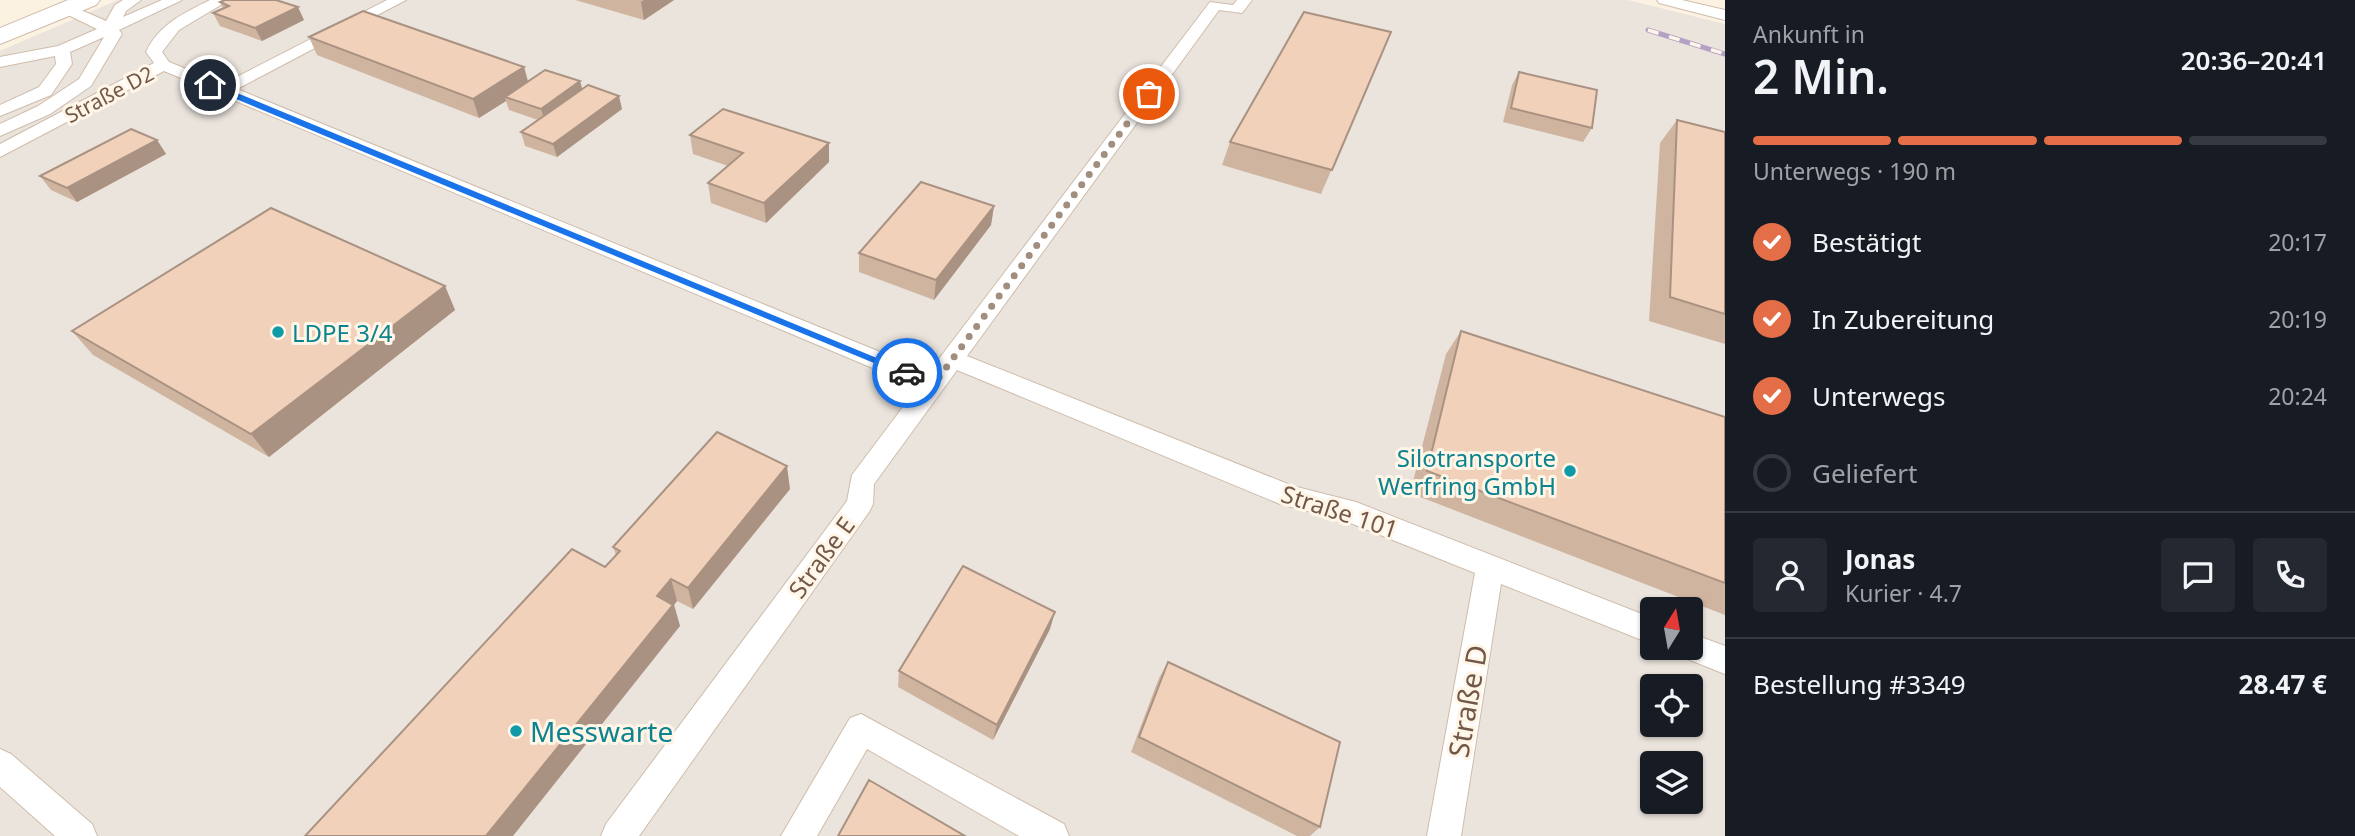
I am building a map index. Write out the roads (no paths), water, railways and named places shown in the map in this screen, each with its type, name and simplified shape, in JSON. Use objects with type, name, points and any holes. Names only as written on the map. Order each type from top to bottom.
[{"type":"street","points":[[0,37],[78,4]]},
{"type":"lane","points":[[110,29],[120,8],[134,0]]},
{"type":"lane","points":[[0,62],[62,50],[175,0]]},
{"type":"lane","name":"Straße D2","points":[[0,151],[163,65],[154,52],[158,41],[168,30],[222,0]]},
{"type":"lane","points":[[223,90],[399,0]]},
{"type":"lane","name":"Straße E","points":[[618,836],[860,504],[861,482],[1215,5],[1237,10],[1245,0]]},
{"type":"lane","points":[[1664,0],[1725,15]]},
{"type":"lane","points":[[0,131],[44,110],[85,82],[114,34],[78,4]]},
{"type":"lane","points":[[0,111],[44,91],[64,64],[62,50]]},
{"type":"lane","points":[[163,65],[934,384]]},
{"type":"lane","name":"Straße 101","points":[[953,359],[1289,496],[1347,510],[1640,626]]},
{"type":"lane","name":"Straße D","points":[[1444,836],[1490,566]]},
{"type":"lane","points":[[1703,651],[1725,660]]},
{"type":"lane","points":[[798,836],[861,729],[1052,836]]},
{"type":"lane","points":[[0,765],[80,836]]},
{"type":"railway","points":[[1648,30],[1725,54]]},
{"type":"place","name":"LDPE 3/4","points":[[278,332]]},
{"type":"place","name":"Silotransporte Werfring GmbH","points":[[1570,471]]},
{"type":"place","name":"Messwarte","points":[[516,731]]}]
